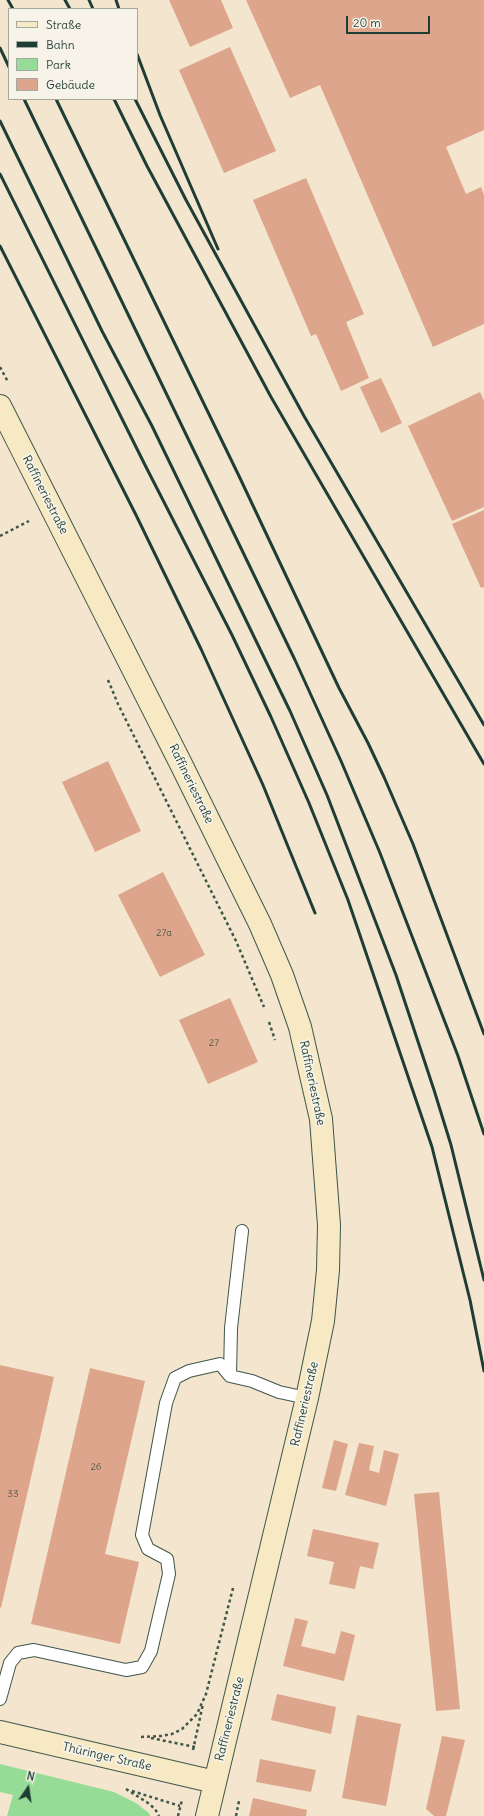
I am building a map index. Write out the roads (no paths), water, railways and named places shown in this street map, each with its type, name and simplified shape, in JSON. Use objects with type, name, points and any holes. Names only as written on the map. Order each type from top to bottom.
[{"type":"main road","name":"Raffineriestraße","points":[[0,406],[260,924],[282,976],[300,1027],[321,1119],[328,1225],[328,1270],[323,1321],[307,1398],[208,1814]]},
{"type":"main road","name":"Thüringer Straße","points":[[0,1732],[215,1782]]},
{"type":"lane","points":[[230,1376],[231,1328],[242,1231]]},
{"type":"lane","points":[[0,1699],[10,1663],[18,1653],[34,1650],[126,1670],[142,1667],[151,1651],[169,1574],[167,1559],[148,1549],[142,1535],[166,1403],[175,1378],[189,1371],[220,1364],[230,1376],[252,1381],[279,1392],[307,1398]]},
{"type":"railway","points":[[8,0],[12,8]]},
{"type":"railway","points":[[65,0],[69,8]]},
{"type":"railway","points":[[89,0],[93,8]]},
{"type":"railway","points":[[116,0],[119,8]]},
{"type":"railway","points":[[0,48],[8,65]]},
{"type":"railway","points":[[138,57],[160,115],[218,249]]},
{"type":"railway","points":[[24,100],[295,660],[341,761],[380,853],[458,1056],[484,1134]]},
{"type":"railway","points":[[56,100],[239,476],[339,688],[384,777],[413,844],[484,1034]]},
{"type":"railway","points":[[114,100],[147,166],[271,397],[484,764]]},
{"type":"railway","points":[[136,100],[186,200],[304,416],[484,725]]},
{"type":"railway","points":[[0,121],[102,331],[152,426],[290,711],[327,795],[396,975],[434,1090],[451,1145],[484,1280]]},
{"type":"railway","points":[[0,174],[145,465],[232,635],[271,717],[309,803],[348,900],[432,1147],[470,1300],[484,1371]]},
{"type":"railway","points":[[0,246],[136,515],[201,649],[263,785],[315,913]]}]
